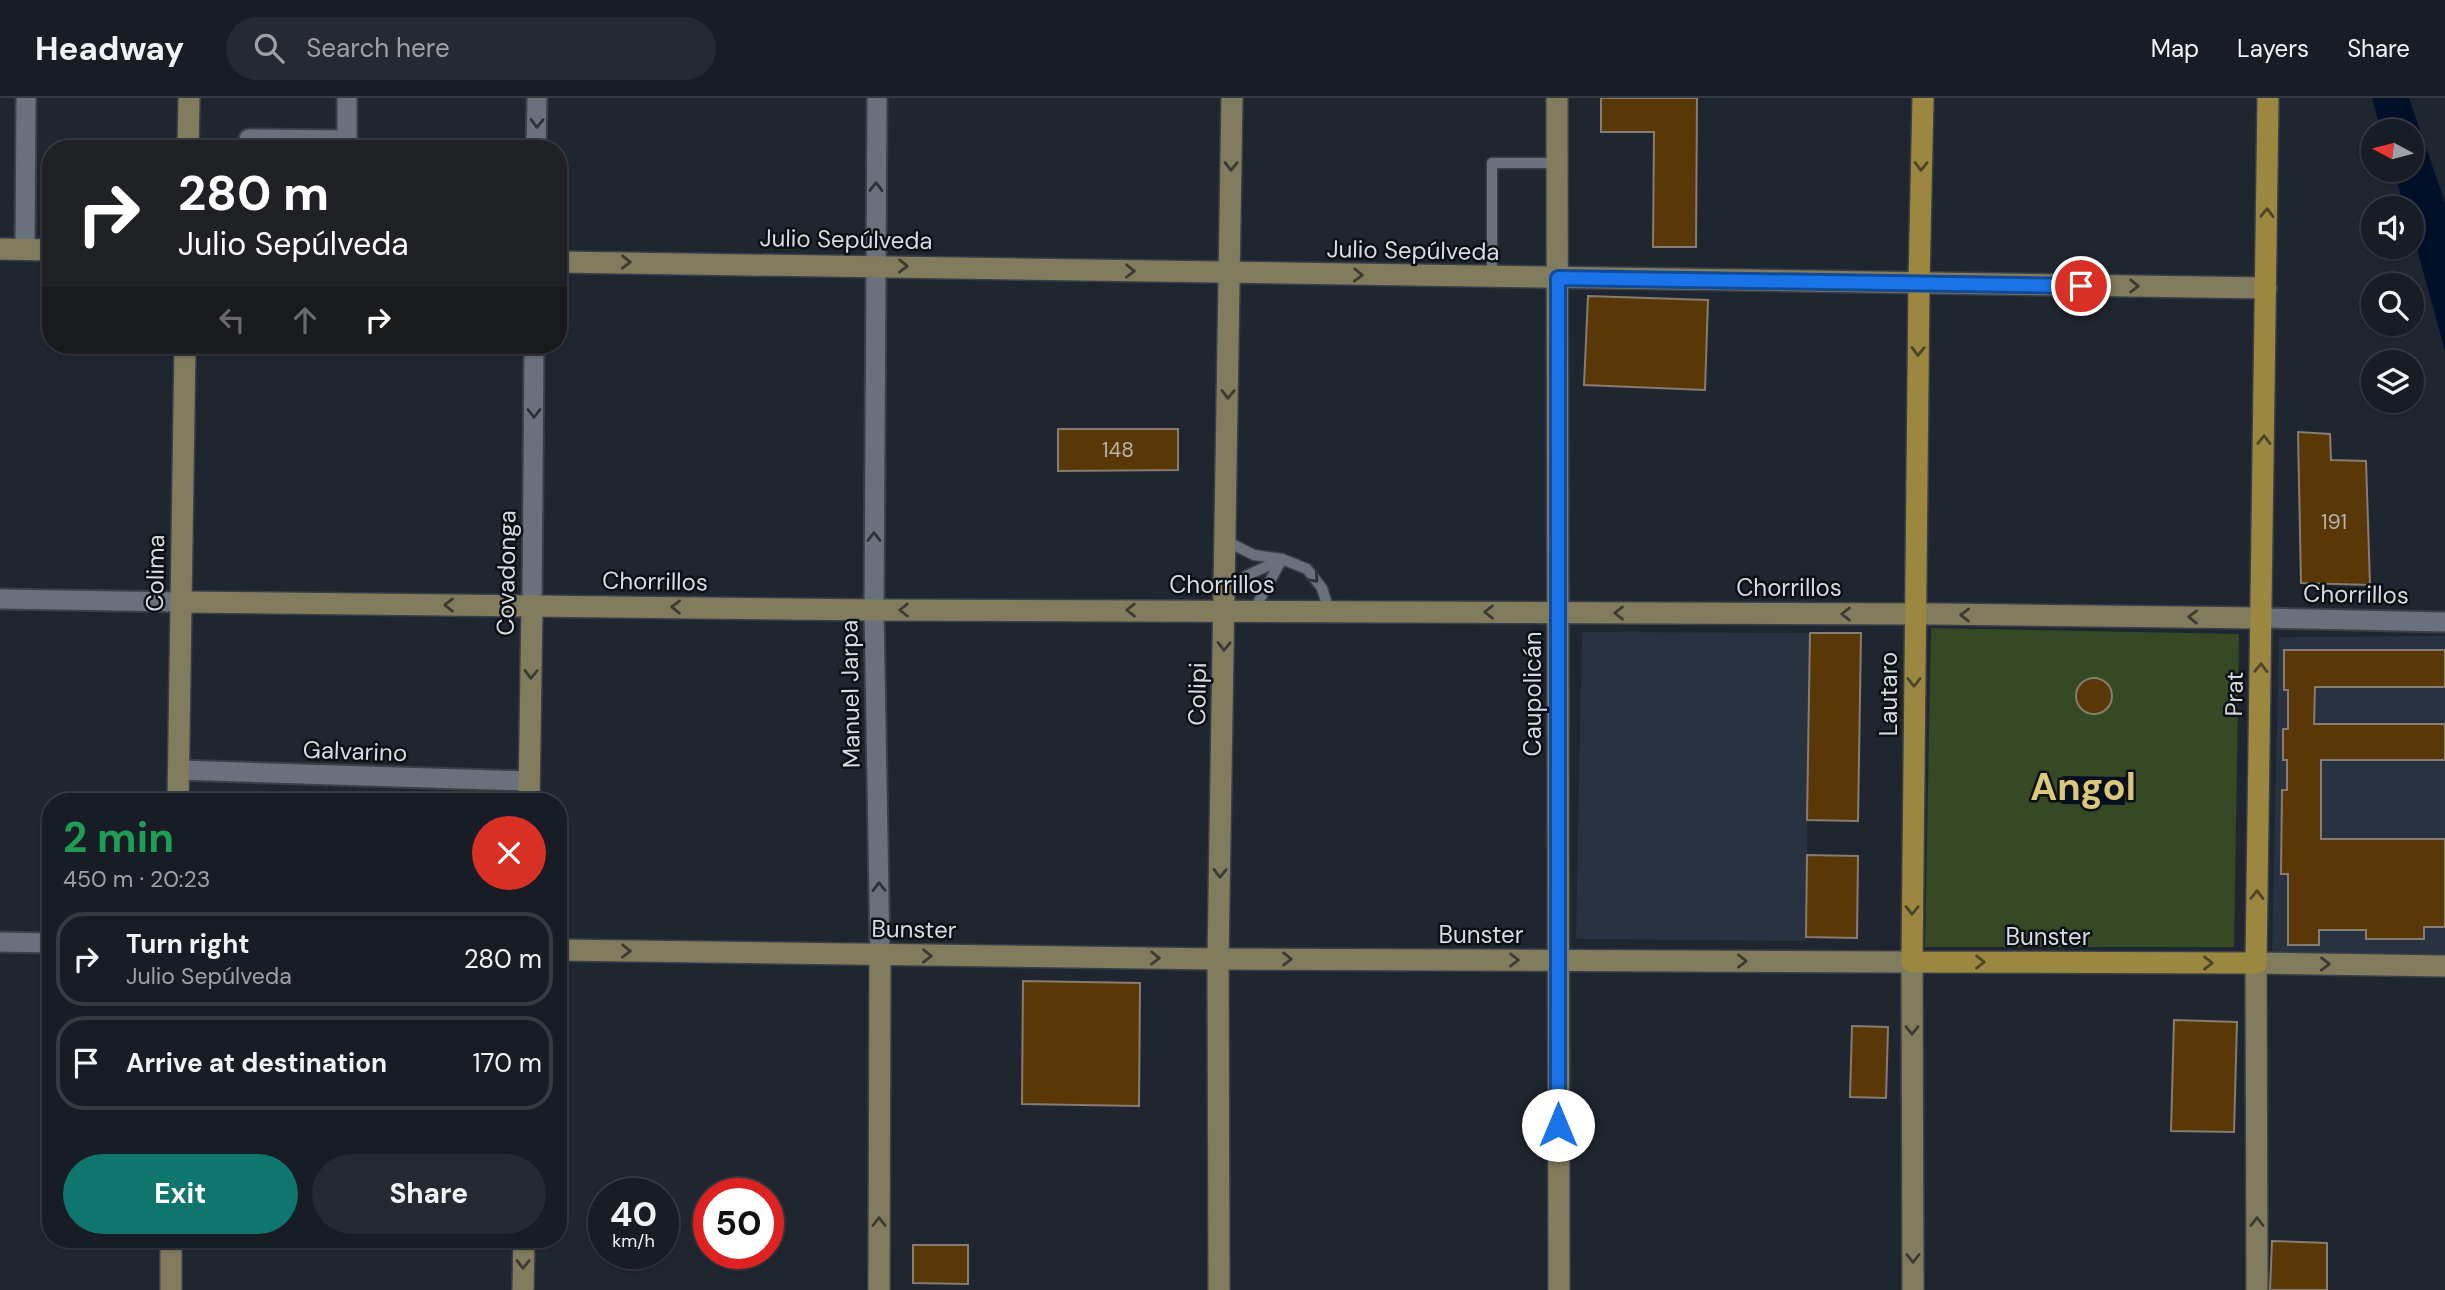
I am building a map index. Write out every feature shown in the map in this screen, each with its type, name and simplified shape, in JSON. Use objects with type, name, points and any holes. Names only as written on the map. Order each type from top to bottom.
[{"type":"main road","name":"Lautaro","points":[[1912,962],[1923,98]]},
{"type":"main road","name":"Prat","points":[[2256,963],[2268,98]]},
{"type":"main road","name":"Bunster","points":[[1912,962],[2256,963]]},
{"type":"street","points":[[25,249],[26,98]]},
{"type":"street","points":[[188,140],[189,98]]},
{"type":"street","points":[[347,98],[347,140]]},
{"type":"street","points":[[536,140],[537,98]]},
{"type":"street","name":"Manuel Jarpa","points":[[877,98],[874,610],[880,955],[878,1290]]},
{"type":"street","name":"Colipi","points":[[1219,1290],[1219,959],[1232,98]]},
{"type":"street","name":"Caupolicán","points":[[1557,98],[1559,1290]]},
{"type":"street","points":[[249,139],[269,140]]},
{"type":"street","points":[[0,249],[42,250]]},
{"type":"street","name":"Julio Sepúlveda","points":[[567,262],[2266,288]]},
{"type":"street","name":"Colima","points":[[178,793],[185,354]]},
{"type":"street","name":"Covadonga","points":[[529,791],[534,354]]},
{"type":"street","name":"Chorrillos","points":[[0,599],[874,610],[1915,614],[2444,622]]},
{"type":"street","name":"Galvarino","points":[[178,770],[529,791]]},
{"type":"street","points":[[0,942],[42,943]]},
{"type":"street","name":"Bunster","points":[[567,950],[1219,959],[1912,962]]},
{"type":"street","name":"Lautaro","points":[[1912,962],[1913,1290]]},
{"type":"street","name":"Bunster","points":[[2256,963],[2445,966]]},
{"type":"street","name":"Prat","points":[[2256,963],[2257,1290]]},
{"type":"street","points":[[171,1248],[171,1290]]},
{"type":"street","points":[[523,1290],[524,1248]]},
{"type":"lane","points":[[1492,277],[1492,163],[1557,163]]},
{"type":"lane","points":[[1226,541],[1254,555],[1283,559],[1307,569],[1316,578],[1327,599],[1329,611]]},
{"type":"lane","points":[[1225,586],[1283,559]]},
{"type":"lane","points":[[1254,611],[1283,559]]},
{"type":"shaded area","points":[[1582,632],[1810,633],[1806,941],[1576,939]]},
{"type":"shaded area","points":[[2445,636],[2445,954],[2272,954],[2279,637]]},
{"type":"green space","points":[[1931,628],[2239,634],[2234,947],[1925,947]]},
{"type":"water","points":[[2372,98],[2409,98],[2416,119],[2378,119]]},
{"type":"water","points":[[2424,142],[2445,203],[2445,351],[2420,259],[2424,259],[2424,196],[2401,196],[2397,182],[2424,182]]},
{"type":"water","points":[[2063,776],[2126,777],[2125,805],[2062,804]]},
{"type":"building","points":[[1601,98],[1697,98],[1696,247],[1653,247],[1654,132],[1601,132]]},
{"type":"building","points":[[1588,296],[1708,300],[1705,390],[1584,385]]},
{"type":"building","points":[[1058,429],[1178,429],[1178,470],[1058,471]]},
{"type":"building","points":[[2298,432],[2330,434],[2331,460],[2366,461],[2370,585],[2301,583]]},
{"type":"building","points":[[1810,633],[1861,633],[1858,821],[1807,820]]},
{"type":"building","points":[[2284,650],[2445,650],[2445,687],[2315,687],[2314,724],[2445,724],[2445,760],[2321,760],[2321,839],[2445,839],[2445,927],[2424,927],[2424,939],[2366,939],[2366,930],[2319,930],[2319,945],[2288,945],[2288,874],[2281,874],[2282,790],[2287,790],[2283,729],[2288,729]]},
{"type":"building","points":[[2094,678],[2107,683],[2112,696],[2107,709],[2094,714],[2081,709],[2076,696],[2081,683]]},
{"type":"building","points":[[1807,855],[1858,856],[1857,938],[1806,937]]},
{"type":"building","points":[[1023,981],[1140,983],[1139,1106],[1022,1104]]},
{"type":"building","points":[[2174,1020],[2237,1022],[2234,1132],[2171,1131]]},
{"type":"building","points":[[1852,1026],[1888,1027],[1886,1098],[1850,1097]]},
{"type":"building","points":[[2272,1241],[2327,1243],[2327,1290],[2270,1290]]},
{"type":"building","points":[[913,1245],[968,1245],[968,1284],[913,1283]]},
{"type":"district","name":"Angol","points":[[2083,787]]},
{"type":"route","points":[[1558,1125],[1558,278],[2081,286]]}]
